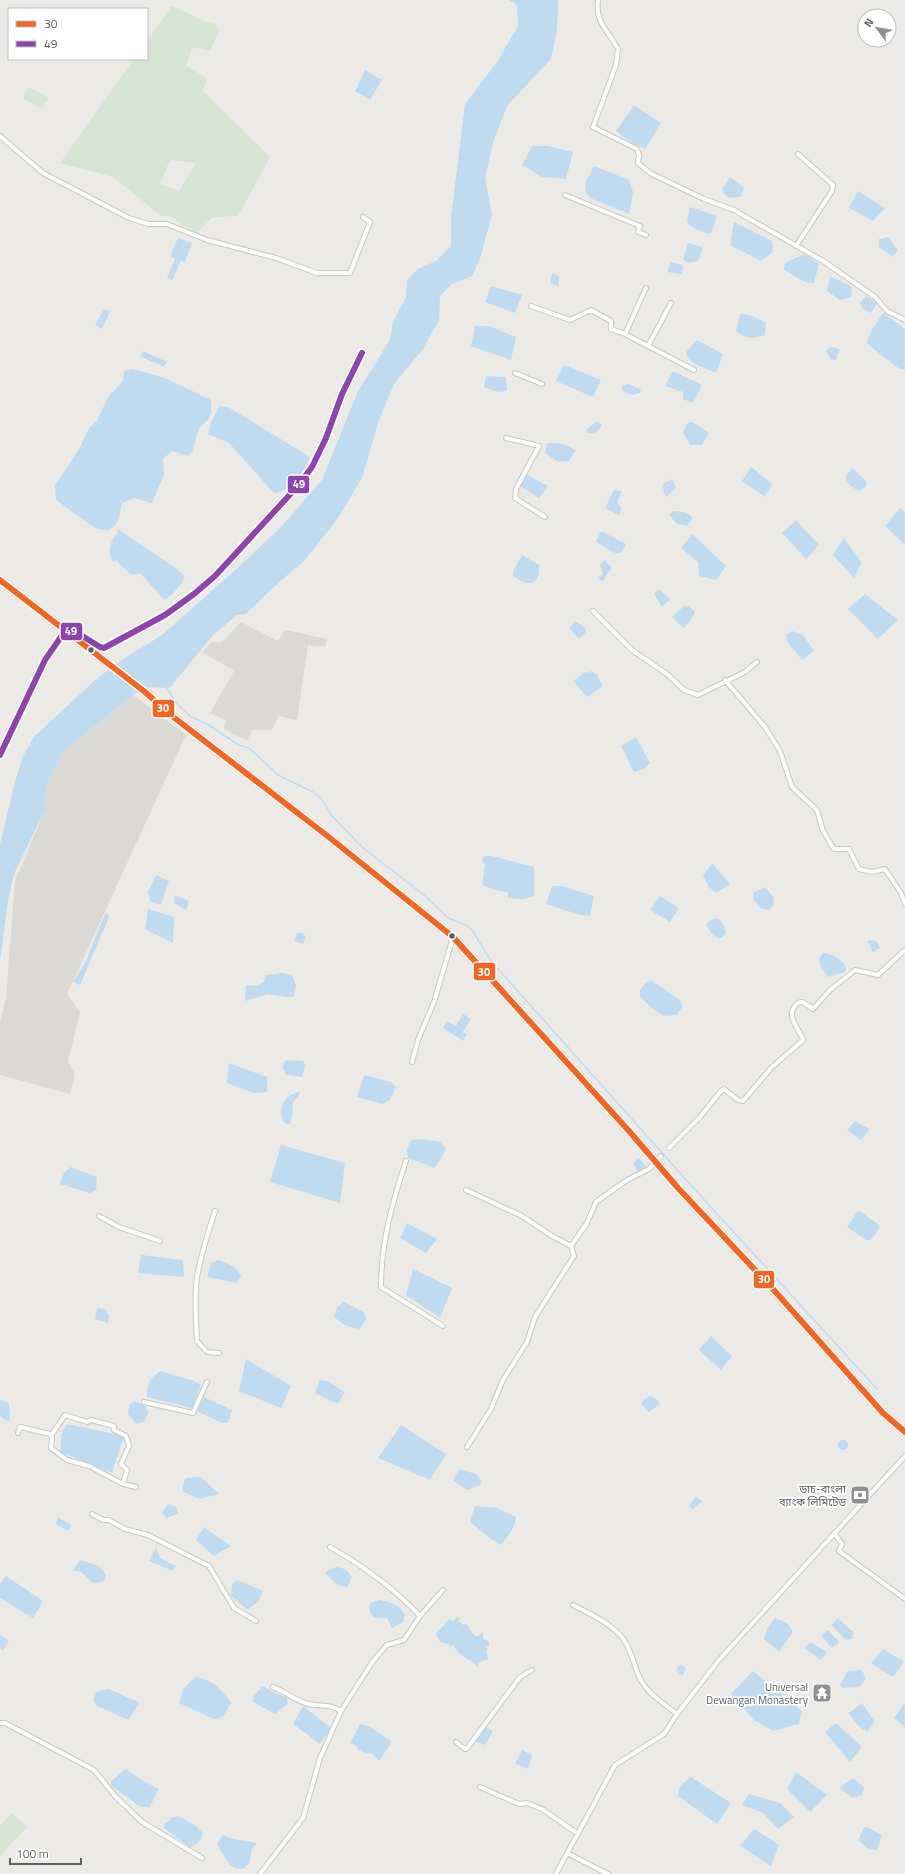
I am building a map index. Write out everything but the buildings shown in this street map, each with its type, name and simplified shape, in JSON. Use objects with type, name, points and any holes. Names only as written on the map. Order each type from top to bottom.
[{"type":"highway","points":[[0,580],[145,692],[172,716],[330,838],[453,937],[705,1217],[772,1288],[883,1413],[905,1432]]},
{"type":"street","points":[[598,0],[596,10],[598,20],[618,49],[616,65],[593,127],[637,149],[640,155],[638,163],[650,173],[704,199],[734,210],[846,275],[875,296],[887,311],[905,320]]},
{"type":"street","points":[[0,136],[43,173],[129,218],[148,224],[167,224],[206,240],[276,258],[317,273],[350,273],[370,222],[363,217]]},
{"type":"street","points":[[796,246],[832,190],[833,185],[798,154]]},
{"type":"street","points":[[565,196],[640,226],[638,232],[646,235]]},
{"type":"street","points":[[625,334],[646,288]]},
{"type":"street","points":[[648,346],[671,303]]},
{"type":"street","points":[[532,306],[570,320],[591,310],[611,321],[611,329],[625,334],[694,370]]},
{"type":"street","points":[[0,755],[45,660],[65,631],[76,632],[104,648],[165,615],[194,594],[215,576],[296,488],[312,467],[326,438],[342,394],[362,353]]},
{"type":"street","points":[[515,373],[542,384]]},
{"type":"street","points":[[506,438],[540,446],[516,489],[515,498],[545,517]]},
{"type":"street","points":[[594,611],[632,650],[667,674],[684,690],[698,695],[712,689],[725,680],[745,672],[757,662]]},
{"type":"street","points":[[725,680],[765,727],[780,752],[792,787],[816,810],[822,831],[834,849],[849,848],[859,869],[872,872],[885,869],[901,893],[905,904]]},
{"type":"street","points":[[412,1062],[418,1040],[434,1002],[453,937]]},
{"type":"street","points":[[669,1148],[700,1116],[721,1091],[724,1089],[738,1100],[743,1101],[772,1068],[802,1042],[803,1039],[791,1017],[792,1010],[796,1005],[803,1002],[813,1009],[830,990],[855,970],[878,975],[905,950]]},
{"type":"street","points":[[571,1246],[587,1223],[596,1202],[627,1180],[649,1169],[661,1156]]},
{"type":"street","points":[[406,1161],[390,1210],[381,1261],[381,1287],[443,1326]]},
{"type":"street","points":[[466,1190],[522,1216],[552,1236],[571,1246],[574,1256],[535,1317],[526,1342],[503,1380],[491,1409],[466,1448]]},
{"type":"street","points":[[215,1212],[197,1276],[196,1306],[197,1341],[207,1352],[219,1353]]},
{"type":"street","points":[[99,1216],[125,1230],[160,1241]]},
{"type":"street","points":[[144,1402],[193,1413],[207,1382]]},
{"type":"street","points":[[123,1484],[127,1470],[121,1464],[129,1446],[126,1436],[114,1430],[114,1426],[91,1420],[87,1422],[66,1415],[51,1436],[51,1448],[67,1460],[89,1466],[123,1484],[136,1487]]},
{"type":"street","points":[[18,1433],[20,1427],[51,1436]]},
{"type":"street","points":[[556,1874],[616,1765],[664,1734],[677,1714],[719,1660],[905,1456]]},
{"type":"street","points":[[92,1514],[103,1520],[109,1520],[125,1529],[148,1535],[209,1566],[234,1608],[256,1620]]},
{"type":"street","points":[[834,1533],[842,1544],[839,1551],[905,1599]]},
{"type":"street","points":[[330,1547],[362,1566],[402,1596],[420,1616]]},
{"type":"street","points":[[260,1874],[303,1818],[320,1758],[342,1711],[374,1661],[388,1645],[404,1640],[420,1616],[442,1590]]},
{"type":"street","points":[[573,1605],[604,1623],[624,1639],[633,1654],[637,1670],[644,1685],[677,1714]]},
{"type":"street","points":[[456,1742],[465,1749],[468,1747],[520,1676],[532,1670]]},
{"type":"street","points":[[272,1687],[306,1704],[332,1705],[342,1711]]},
{"type":"street","points":[[0,1723],[5,1723],[94,1770],[115,1796],[142,1822],[202,1858]]},
{"type":"street","points":[[480,1787],[519,1804],[527,1803],[542,1810],[578,1834]]},
{"type":"street","points":[[567,1852],[608,1874]]},
{"type":"shaded area","points":[[241,622],[278,641],[285,630],[327,639],[325,647],[308,645],[297,720],[278,716],[272,730],[252,730],[247,741],[223,728],[227,721],[210,713],[234,671],[202,652],[212,642],[222,642]]},
{"type":"shaded area","points":[[133,695],[186,735],[67,994],[80,1012],[68,1062],[75,1074],[70,1094],[0,1075],[0,1022],[6,998],[15,881],[45,810],[46,784],[64,751]]},
{"type":"green space","points":[[172,6],[207,22],[215,23],[219,31],[210,51],[192,47],[186,66],[207,78],[203,91],[270,157],[238,216],[213,217],[196,233],[169,216],[161,216],[113,177],[60,163],[133,60],[148,60],[148,40]],"holes":[[[170,160],[196,163],[179,191],[160,184]]]},
{"type":"green space","points":[[28,87],[49,98],[42,109],[23,98]]},
{"type":"green space","points":[[12,1813],[27,1827],[0,1856],[0,1826]]},
{"type":"water","points":[[509,0],[558,0],[557,31],[551,59],[507,106],[493,143],[485,178],[492,214],[480,259],[472,276],[452,284],[440,296],[439,320],[423,349],[394,384],[379,420],[362,478],[336,521],[303,562],[278,583],[246,614],[237,615],[214,634],[172,685],[168,688],[147,687],[133,695],[64,751],[46,784],[45,810],[14,874],[8,900],[0,962],[0,844],[23,756],[34,737],[95,680],[125,658],[162,635],[231,574],[281,527],[322,480],[358,391],[390,340],[393,322],[406,297],[407,280],[418,269],[436,261],[451,246],[451,217],[465,104],[497,62],[518,26],[517,5]]},
{"type":"water","points":[[365,70],[382,80],[370,100],[355,91]]},
{"type":"water","points":[[634,105],[661,123],[645,149],[629,141],[616,131]]},
{"type":"water","points":[[532,146],[548,146],[573,152],[566,179],[542,177],[522,165]]},
{"type":"water","points":[[594,166],[629,180],[633,192],[629,214],[590,198],[585,191],[586,181]]},
{"type":"water","points":[[730,177],[744,187],[741,196],[730,198],[722,190]]},
{"type":"water","points":[[858,191],[885,208],[873,221],[849,208]]},
{"type":"water","points":[[690,207],[717,216],[711,234],[698,230],[687,222]]},
{"type":"water","points":[[734,222],[772,241],[773,252],[761,261],[730,245]]},
{"type":"water","points":[[888,237],[898,250],[893,257],[879,247],[879,239]]},
{"type":"water","points":[[178,238],[192,243],[185,262],[181,261],[172,280],[167,278],[175,259],[170,256]]},
{"type":"water","points":[[688,243],[703,247],[698,261],[690,263],[683,260]]},
{"type":"water","points":[[804,254],[819,264],[814,283],[807,283],[784,270],[785,263]]},
{"type":"water","points":[[671,262],[683,265],[682,274],[667,272]]},
{"type":"water","points":[[552,273],[559,276],[559,287],[550,283]]},
{"type":"water","points":[[830,276],[852,287],[851,297],[840,300],[827,291]]},
{"type":"water","points":[[491,286],[522,295],[515,313],[485,302]]},
{"type":"water","points":[[866,296],[877,303],[871,313],[863,309],[860,303]]},
{"type":"water","points":[[104,309],[110,312],[102,329],[95,325]]},
{"type":"water","points":[[883,313],[905,329],[905,370],[898,368],[866,343],[873,328]]},
{"type":"water","points":[[740,314],[750,315],[766,323],[765,335],[750,338],[743,336],[736,331]]},
{"type":"water","points":[[475,326],[489,326],[516,337],[511,360],[471,346]]},
{"type":"water","points":[[697,340],[723,354],[716,373],[693,363],[687,356],[686,352]]},
{"type":"water","points":[[830,347],[840,349],[836,360],[831,359],[826,351]]},
{"type":"water","points":[[143,351],[167,362],[164,367],[140,356]]},
{"type":"water","points":[[564,365],[601,380],[593,397],[556,381]]},
{"type":"water","points":[[133,369],[165,378],[211,400],[211,412],[209,419],[199,428],[192,452],[188,456],[172,451],[163,459],[164,474],[152,503],[134,498],[122,503],[117,522],[108,531],[95,528],[56,500],[55,486],[79,449],[90,427],[97,421],[108,397],[123,381],[124,371]]},
{"type":"water","points":[[673,371],[702,385],[693,403],[683,399],[683,392],[665,386]]},
{"type":"water","points":[[486,376],[506,377],[507,391],[498,392],[484,387]]},
{"type":"water","points":[[629,384],[641,390],[640,393],[632,395],[623,391],[621,386]]},
{"type":"water","points":[[220,406],[228,407],[310,457],[301,475],[292,485],[281,492],[274,493],[229,443],[208,434],[211,422]]},
{"type":"water","points":[[597,421],[602,425],[599,429],[594,433],[587,433],[586,430]]},
{"type":"water","points":[[692,422],[709,433],[702,445],[691,445],[683,433],[687,424]]},
{"type":"water","points":[[547,443],[561,443],[576,450],[569,461],[558,462],[545,453]]},
{"type":"water","points":[[751,467],[772,484],[765,497],[742,481]]},
{"type":"water","points":[[852,468],[867,482],[865,488],[859,491],[850,486],[845,478]]},
{"type":"water","points":[[524,473],[548,486],[539,498],[518,485]]},
{"type":"water","points":[[672,479],[676,488],[666,497],[664,494],[663,484]]},
{"type":"water","points":[[614,490],[622,491],[617,502],[622,508],[619,515],[605,508]]},
{"type":"water","points":[[900,508],[905,512],[905,545],[885,526]]},
{"type":"water","points":[[673,511],[684,512],[693,518],[687,526],[677,524],[669,515]]},
{"type":"water","points":[[796,520],[819,545],[806,559],[782,533]]},
{"type":"water","points":[[118,529],[185,576],[170,596],[164,600],[141,574],[130,574],[117,561],[113,562],[110,555],[110,547]]},
{"type":"water","points":[[601,531],[626,544],[621,553],[615,553],[596,542]]},
{"type":"water","points":[[692,534],[726,566],[716,580],[699,576],[698,562],[681,548]]},
{"type":"water","points":[[844,538],[862,563],[854,578],[833,555]]},
{"type":"water","points":[[522,555],[539,565],[537,578],[532,583],[524,582],[513,576],[513,571]]},
{"type":"water","points":[[605,560],[612,568],[605,577],[605,580],[602,581],[598,578],[603,574],[600,564]]},
{"type":"water","points":[[657,590],[660,590],[670,599],[662,607],[654,594]]},
{"type":"water","points":[[865,594],[898,620],[878,639],[848,609]]},
{"type":"water","points":[[684,606],[688,606],[695,611],[694,615],[684,628],[672,617]]},
{"type":"water","points":[[575,621],[586,629],[586,632],[579,639],[569,628]]},
{"type":"water","points":[[792,631],[803,635],[814,651],[802,660],[786,640],[787,634]]},
{"type":"water","points":[[590,671],[597,674],[602,685],[601,688],[587,697],[573,681],[585,672],[588,673]]},
{"type":"water","points":[[636,737],[650,763],[644,769],[634,772],[621,746]]},
{"type":"water","points":[[483,856],[491,856],[534,867],[534,896],[524,899],[508,898],[508,892],[495,890],[482,885],[485,864],[482,862]]},
{"type":"water","points":[[712,863],[730,884],[716,893],[709,887],[703,876]]},
{"type":"water","points":[[156,875],[169,881],[161,905],[150,901],[148,892]]},
{"type":"water","points":[[552,886],[562,886],[594,896],[590,916],[577,914],[546,904]]},
{"type":"water","points":[[765,887],[774,898],[773,906],[769,910],[761,909],[753,899],[753,893]]},
{"type":"water","points":[[175,895],[189,901],[186,910],[174,903]]},
{"type":"water","points":[[660,896],[679,908],[670,922],[650,910]]},
{"type":"water","points":[[148,909],[174,917],[173,943],[145,929]]},
{"type":"water","points":[[105,914],[110,915],[80,985],[73,982],[85,963]]},
{"type":"water","points":[[718,918],[724,926],[726,934],[719,939],[712,934],[706,925],[712,919]]},
{"type":"water","points":[[297,933],[303,933],[306,937],[303,944],[294,941]]},
{"type":"water","points":[[873,940],[877,942],[880,948],[873,952],[867,941]]},
{"type":"water","points":[[823,953],[833,955],[841,961],[846,966],[845,972],[828,977],[820,965],[819,958]]},
{"type":"water","points":[[281,973],[292,975],[296,985],[294,997],[268,994],[245,1001],[246,985],[257,986],[264,982],[265,975]]},
{"type":"water","points":[[653,981],[681,1001],[682,1007],[677,1015],[664,1016],[653,1009],[640,997],[640,990],[646,982]]},
{"type":"water","points":[[463,1014],[471,1019],[463,1032],[467,1034],[463,1041],[443,1028],[447,1021],[456,1026]]},
{"type":"water","points":[[286,1060],[303,1061],[305,1066],[302,1077],[286,1075],[282,1067]]},
{"type":"water","points":[[229,1063],[267,1077],[267,1092],[253,1093],[227,1083]]},
{"type":"water","points":[[364,1075],[391,1082],[396,1087],[390,1100],[382,1104],[357,1097]]},
{"type":"water","points":[[300,1092],[293,1103],[290,1124],[286,1124],[281,1114],[283,1104],[290,1096]]},
{"type":"water","points":[[855,1121],[870,1129],[861,1140],[847,1130]]},
{"type":"water","points":[[420,1139],[440,1142],[446,1149],[435,1168],[408,1158],[407,1149],[411,1140]]},
{"type":"water","points":[[281,1145],[345,1163],[340,1203],[270,1182]]},
{"type":"water","points":[[638,1158],[647,1167],[638,1172],[633,1163]]},
{"type":"water","points":[[70,1167],[97,1177],[96,1190],[90,1193],[60,1184],[64,1173]]},
{"type":"water","points":[[860,1211],[879,1225],[879,1229],[871,1240],[866,1240],[847,1227],[857,1212]]},
{"type":"water","points":[[407,1223],[437,1239],[426,1253],[400,1238]]},
{"type":"water","points":[[141,1255],[183,1260],[184,1277],[138,1273]]},
{"type":"water","points":[[218,1260],[232,1266],[238,1271],[241,1277],[236,1283],[207,1277],[211,1263]]},
{"type":"water","points":[[413,1269],[452,1288],[440,1318],[406,1295]]},
{"type":"water","points":[[344,1302],[365,1313],[366,1320],[359,1329],[346,1326],[334,1317],[337,1307]]},
{"type":"water","points":[[97,1308],[106,1309],[109,1316],[108,1323],[95,1319]]},
{"type":"water","points":[[711,1336],[732,1356],[721,1370],[699,1350]]},
{"type":"water","points":[[246,1359],[291,1386],[281,1408],[239,1391]]},
{"type":"water","points":[[160,1371],[194,1381],[201,1385],[192,1408],[147,1397],[149,1382]]},
{"type":"water","points":[[320,1380],[328,1381],[345,1392],[338,1404],[315,1393]]},
{"type":"water","points":[[650,1396],[656,1399],[660,1404],[649,1412],[641,1404],[644,1399]]},
{"type":"water","points":[[204,1397],[232,1410],[228,1423],[222,1423],[197,1411]]},
{"type":"water","points":[[0,1400],[9,1403],[10,1421],[5,1420],[0,1416]]},
{"type":"water","points":[[135,1401],[145,1406],[148,1413],[144,1422],[136,1424],[128,1414],[129,1405]]},
{"type":"water","points":[[67,1424],[124,1436],[112,1473],[60,1452],[62,1433]]},
{"type":"water","points":[[401,1425],[446,1454],[430,1480],[378,1458]]},
{"type":"water","points":[[843,1440],[848,1445],[843,1450],[838,1445]]},
{"type":"water","points":[[459,1469],[476,1474],[481,1480],[480,1485],[467,1490],[453,1480]]},
{"type":"water","points":[[201,1477],[219,1494],[199,1499],[182,1491],[185,1478]]},
{"type":"water","points":[[696,1497],[702,1501],[693,1509],[689,1506]]},
{"type":"water","points":[[168,1504],[176,1507],[178,1513],[167,1518],[162,1513]]},
{"type":"water","points":[[475,1506],[497,1508],[516,1517],[513,1528],[501,1545],[470,1522]]},
{"type":"water","points":[[58,1517],[72,1526],[68,1531],[56,1524]]},
{"type":"water","points":[[204,1527],[231,1546],[214,1556],[196,1540]]},
{"type":"water","points":[[156,1547],[160,1558],[176,1566],[173,1571],[149,1561]]},
{"type":"water","points":[[81,1560],[99,1566],[106,1575],[104,1581],[93,1583],[81,1572],[73,1570]]},
{"type":"water","points":[[336,1567],[346,1570],[352,1577],[347,1587],[334,1582],[325,1572]]},
{"type":"water","points":[[6,1576],[43,1601],[33,1618],[0,1598],[0,1584]]},
{"type":"water","points":[[237,1580],[263,1591],[258,1602],[247,1610],[231,1595],[232,1585]]},
{"type":"water","points":[[379,1600],[398,1606],[405,1616],[403,1622],[392,1628],[387,1618],[376,1618],[373,1616],[369,1608],[370,1603]]},
{"type":"water","points":[[457,1617],[461,1619],[456,1622],[461,1622],[463,1625],[467,1624],[472,1633],[475,1635],[478,1636],[483,1632],[483,1639],[489,1641],[489,1646],[486,1647],[488,1650],[486,1651],[488,1659],[478,1663],[478,1667],[458,1652],[454,1646],[452,1645],[450,1648],[449,1644],[440,1642],[436,1634],[449,1619],[454,1621]]},
{"type":"water","points":[[775,1618],[788,1624],[793,1632],[779,1652],[764,1639],[767,1629]]},
{"type":"water","points":[[838,1618],[854,1633],[852,1639],[846,1640],[831,1625]]},
{"type":"water","points":[[828,1630],[839,1642],[832,1648],[821,1636]]},
{"type":"water","points":[[0,1635],[9,1641],[3,1650],[0,1648]]},
{"type":"water","points":[[810,1642],[827,1652],[821,1660],[804,1648]]},
{"type":"water","points":[[883,1649],[904,1662],[893,1677],[871,1663]]},
{"type":"water","points":[[681,1664],[686,1669],[682,1676],[676,1670]]},
{"type":"water","points":[[862,1670],[866,1679],[859,1687],[842,1688],[840,1685],[848,1671]]},
{"type":"water","points":[[753,1671],[802,1711],[799,1724],[773,1731],[754,1720],[731,1694]]},
{"type":"water","points":[[195,1677],[211,1682],[228,1698],[231,1703],[223,1717],[214,1719],[179,1703],[183,1689]]},
{"type":"water","points":[[262,1686],[287,1698],[288,1704],[275,1714],[253,1702],[254,1696]]},
{"type":"water","points":[[109,1689],[140,1703],[128,1720],[97,1706],[93,1700],[97,1691]]},
{"type":"water","points":[[862,1703],[875,1722],[867,1732],[858,1726],[849,1713]]},
{"type":"water","points":[[904,1704],[905,1705],[905,1727],[894,1718]]},
{"type":"water","points":[[303,1706],[331,1728],[320,1744],[293,1724]]},
{"type":"water","points":[[836,1723],[862,1747],[850,1762],[825,1732]]},
{"type":"water","points":[[360,1724],[370,1727],[392,1742],[379,1761],[371,1753],[367,1754],[357,1749],[356,1745],[350,1743]]},
{"type":"water","points":[[484,1726],[493,1731],[485,1745],[475,1741]]},
{"type":"water","points":[[522,1750],[532,1755],[528,1769],[515,1763]]},
{"type":"water","points":[[126,1769],[140,1779],[159,1789],[149,1808],[137,1805],[111,1785],[111,1781]]},
{"type":"water","points":[[796,1772],[827,1795],[810,1812],[787,1789]]},
{"type":"water","points":[[691,1777],[731,1803],[717,1824],[678,1796],[680,1786]]},
{"type":"water","points":[[853,1778],[864,1787],[862,1795],[854,1798],[839,1788]]},
{"type":"water","points":[[749,1794],[780,1803],[794,1817],[778,1829],[763,1813],[742,1805]]},
{"type":"water","points":[[178,1816],[195,1825],[203,1833],[197,1844],[190,1847],[164,1828],[165,1822],[168,1822],[172,1817]]},
{"type":"water","points":[[865,1826],[882,1835],[877,1850],[867,1848],[858,1840]]},
{"type":"water","points":[[754,1829],[779,1845],[771,1866],[740,1846]]},
{"type":"water","points":[[223,1835],[232,1839],[257,1843],[252,1848],[249,1864],[243,1869],[237,1869],[229,1864],[217,1844]]},
{"type":"waterway","points":[[167,688],[176,703],[190,716],[207,724],[239,745],[249,748],[278,775],[313,792],[321,798],[332,816],[363,848],[424,895],[448,918],[466,925],[472,930],[491,961],[689,1183],[877,1389]]},
{"type":"transit line","name":"49","points":[[0,755],[45,660],[65,631],[76,632],[104,648],[165,615],[194,594],[215,576],[296,488],[312,467],[326,438],[342,394],[362,353]]},
{"type":"transit line","name":"30","points":[[0,580],[145,692],[172,716],[330,838],[453,937],[629,1131],[678,1188],[772,1288],[883,1413],[905,1432]]},
{"type":"place","name":"ডাচ-বাংলা ব্যাংক লিমিটেড","points":[[860,1495]]},
{"type":"place","name":"Universal Dewangan Monastery","points":[[822,1693]]}]
